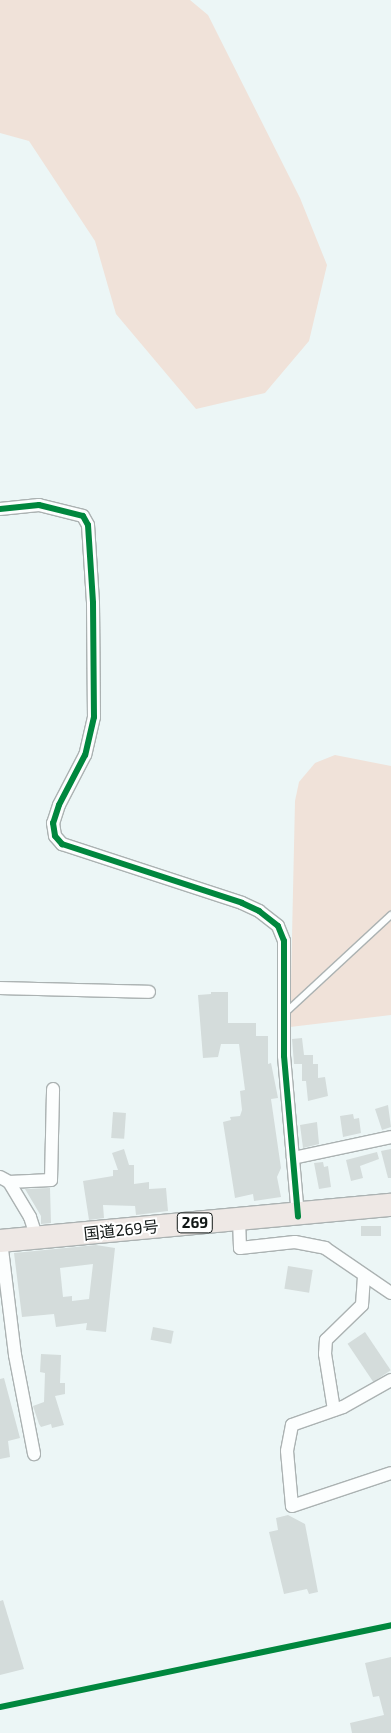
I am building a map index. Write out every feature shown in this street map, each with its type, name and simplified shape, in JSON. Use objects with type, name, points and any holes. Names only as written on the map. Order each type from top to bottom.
[{"type":"highway","name":"国道269号","points":[[1,1241],[239,1219],[298,1216],[391,1205]]},
{"type":"street","points":[[0,508],[39,505],[83,516],[88,525],[93,603],[94,718],[85,755],[59,805],[53,823],[55,836],[62,844],[259,911],[278,926],[284,941],[283,1015],[298,1216]]},
{"type":"street","points":[[0,988],[149,992]]},
{"type":"street","points":[[4,1179],[51,1180],[53,1089]]},
{"type":"street","points":[[293,1158],[391,1137]]},
{"type":"street","points":[[4,1179],[30,1217],[37,1238]]},
{"type":"street","points":[[239,1219],[240,1248],[295,1242],[326,1248],[343,1257],[364,1276],[391,1293]]},
{"type":"street","points":[[1,1241],[15,1355],[34,1454]]},
{"type":"street","points":[[334,1410],[325,1354],[326,1340],[362,1305],[364,1276]]},
{"type":"street","points":[[391,1380],[334,1410],[292,1425],[288,1434],[292,1506],[391,1473]]},
{"type":"lane","points":[[283,1015],[391,914]]},
{"type":"path","points":[[0,1707],[391,1625]]},
{"type":"shaded area","points":[[0,0],[190,0],[208,15],[300,198],[327,265],[309,341],[265,393],[196,409],[116,314],[95,241],[29,141],[0,133]]},
{"type":"shaded area","points":[[335,755],[391,766],[391,1015],[290,1027],[295,801],[299,782],[315,763]]},
{"type":"building","points":[[211,992],[228,992],[228,1023],[256,1023],[256,1036],[268,1036],[268,1064],[271,1063],[278,1098],[271,1099],[281,1168],[277,1177],[281,1197],[254,1201],[253,1194],[235,1198],[223,1122],[231,1120],[230,1117],[240,1116],[242,1110],[240,1091],[245,1090],[239,1044],[221,1044],[218,1057],[203,1058],[198,995],[211,994]]},
{"type":"building","points":[[302,1038],[304,1055],[313,1055],[313,1064],[318,1064],[318,1078],[325,1077],[328,1096],[308,1101],[306,1081],[302,1081],[302,1064],[294,1064],[292,1039]]},
{"type":"building","points":[[388,1105],[391,1127],[382,1130],[375,1109]]},
{"type":"building","points":[[113,1112],[126,1113],[124,1139],[111,1138]]},
{"type":"building","points":[[353,1114],[354,1119],[359,1118],[361,1133],[343,1137],[340,1116]]},
{"type":"building","points":[[317,1122],[319,1144],[303,1148],[300,1125]]},
{"type":"building","points":[[124,1149],[129,1165],[134,1165],[134,1184],[149,1182],[149,1189],[166,1188],[168,1211],[136,1215],[135,1206],[103,1205],[104,1218],[89,1220],[83,1181],[113,1176],[113,1170],[118,1170],[112,1153]]},
{"type":"building","points":[[391,1149],[391,1178],[388,1178],[381,1151]]},
{"type":"building","points":[[377,1152],[379,1159],[360,1166],[363,1178],[351,1181],[346,1160]]},
{"type":"building","points":[[323,1162],[324,1167],[328,1166],[331,1187],[319,1189],[314,1163]]},
{"type":"building","points":[[50,1188],[51,1223],[41,1224],[41,1216],[25,1189]]},
{"type":"building","points":[[361,1226],[381,1226],[381,1236],[361,1236]]},
{"type":"building","points":[[96,1245],[115,1248],[106,1332],[86,1330],[87,1323],[56,1327],[54,1314],[22,1317],[14,1253]],"holes":[[[93,1264],[89,1299],[72,1301],[72,1296],[63,1297],[60,1268]]]},
{"type":"building","points":[[288,1266],[313,1270],[309,1293],[284,1289]]},
{"type":"building","points":[[153,1327],[174,1331],[171,1344],[151,1340]]},
{"type":"building","points":[[365,1332],[391,1370],[373,1382],[348,1344]]},
{"type":"building","points":[[41,1354],[61,1355],[60,1383],[65,1383],[65,1394],[55,1396],[64,1425],[52,1428],[51,1424],[41,1427],[33,1406],[44,1402],[45,1373],[40,1372]]},
{"type":"building","points":[[4,1378],[20,1438],[8,1441],[10,1457],[0,1459],[0,1379]]},
{"type":"building","points":[[288,1515],[305,1524],[318,1592],[309,1594],[307,1589],[284,1594],[269,1532],[278,1530],[276,1518]]},
{"type":"building","points":[[3,1600],[24,1669],[0,1675],[0,1601]]},
{"type":"building","points":[[391,1657],[391,1733],[352,1733],[350,1723],[384,1715],[379,1696],[373,1697],[365,1663]]},
{"type":"cycle path","points":[[0,509],[39,505],[83,516],[88,525],[93,603],[94,717],[85,755],[59,805],[53,823],[55,836],[62,844],[242,903],[259,911],[278,926],[284,941],[284,1056],[298,1216]]},
{"type":"cycle path","points":[[0,1707],[391,1625]]}]
